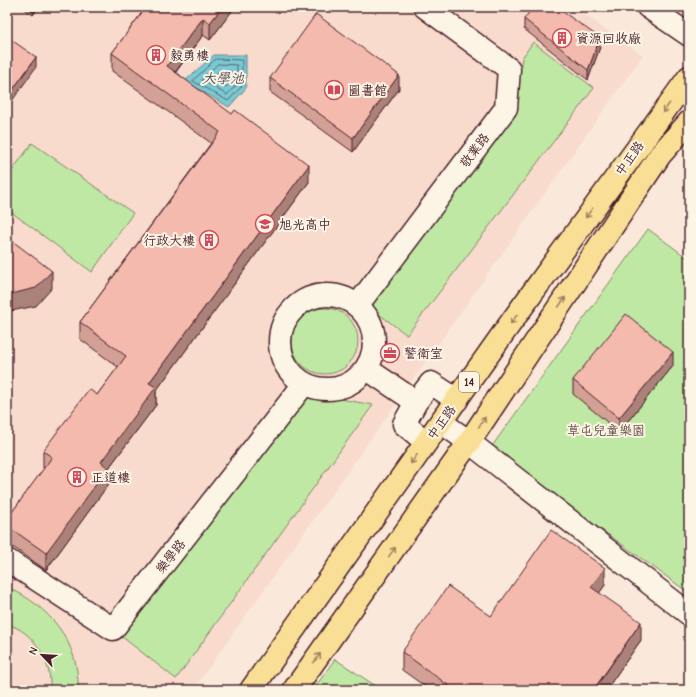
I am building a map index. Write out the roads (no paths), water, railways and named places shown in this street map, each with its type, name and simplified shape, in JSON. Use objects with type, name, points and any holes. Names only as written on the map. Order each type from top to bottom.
[{"type":"main road","name":"中正路","points":[[251,690],[426,442],[639,144],[689,77]]},
{"type":"main road","name":"中正路","points":[[294,690],[469,442],[660,155],[689,122]]},
{"type":"street","name":"敬業路","points":[[358,306],[506,108],[509,69],[425,7]]},
{"type":"street","points":[[648,7],[689,35]]},
{"type":"street","points":[[328,295],[344,298],[358,306],[368,319],[373,334],[373,350],[367,369],[359,377],[346,385],[332,389],[317,388],[304,384],[292,374],[284,362],[280,348],[281,332],[287,317],[298,305],[312,297],[328,295]]},
{"type":"street","points":[[367,369],[416,402]]},
{"type":"street","points":[[426,442],[404,424],[416,402],[431,383],[457,400]]},
{"type":"street","name":"樂學路","points":[[7,560],[113,629],[304,384]]},
{"type":"street","points":[[441,422],[469,442],[689,614]]},
{"type":"water","name":"大學池","points":[[214,55],[246,55],[246,88],[229,107],[185,81]]},
{"type":"place","name":"資源回收廠","points":[[562,38]]},
{"type":"place","name":"毅勇樓","points":[[156,55]]},
{"type":"place","name":"圖書館","points":[[334,90]]},
{"type":"place","name":"旭光高中","points":[[265,224]]},
{"type":"place","name":"行政大樓","points":[[209,240]]},
{"type":"place","name":"警衛室","points":[[390,353]]},
{"type":"place","name":"正道樓","points":[[77,477]]},
{"type":"park label","name":"草屯兒童樂園","points":[[606,430]]}]
